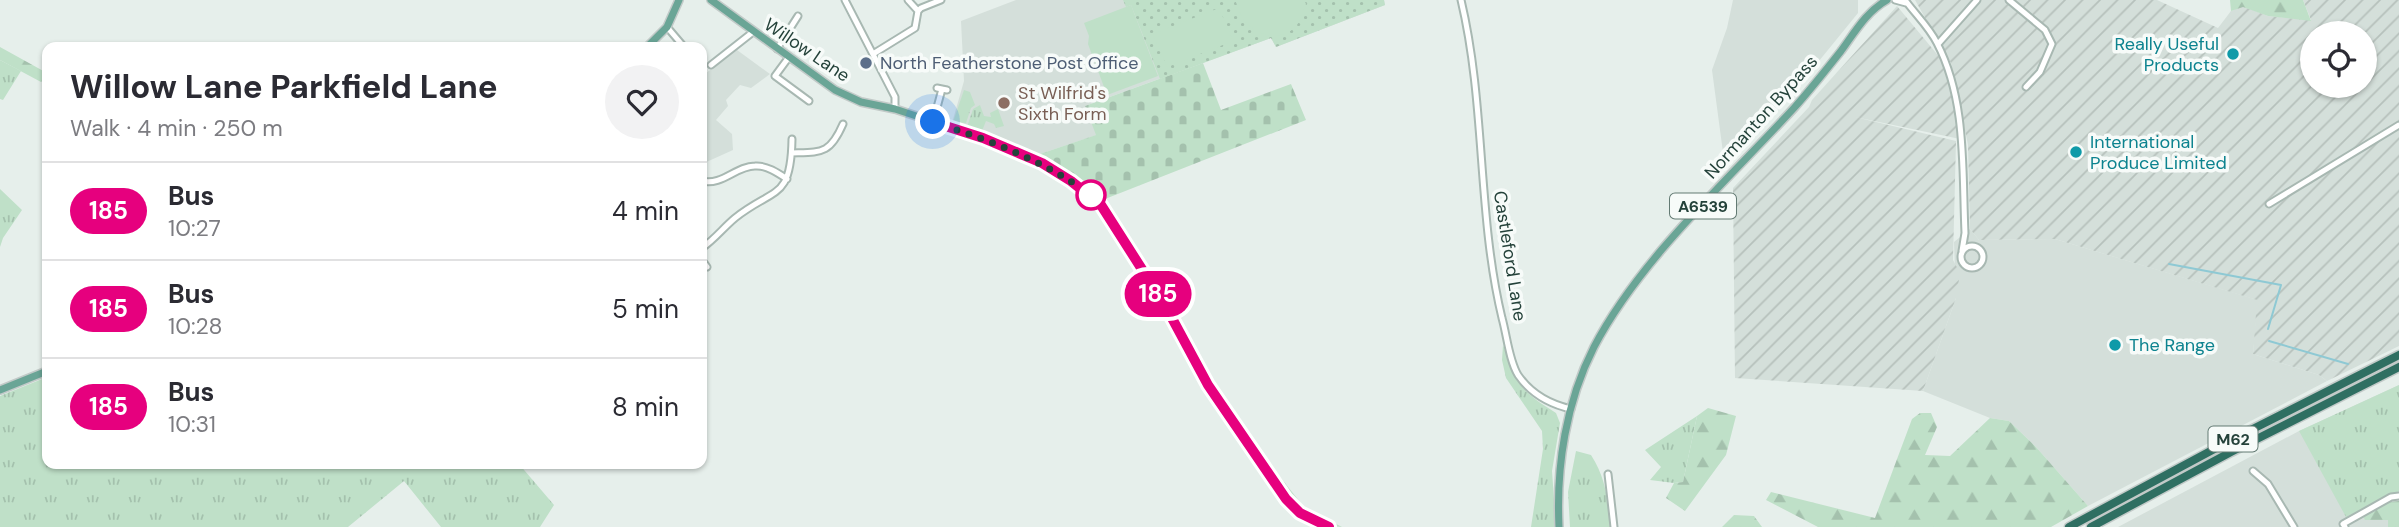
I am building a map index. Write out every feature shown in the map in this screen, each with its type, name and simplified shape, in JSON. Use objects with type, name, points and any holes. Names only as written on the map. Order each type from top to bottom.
[{"type":"highway","name":"M62","points":[[2069,527],[2233,439],[2399,355]]},
{"type":"highway","name":"M62","points":[[2091,527],[2399,367]]},
{"type":"main road","points":[[652,42],[667,27],[679,0]]},
{"type":"main road","name":"Willow Lane","points":[[711,0],[842,94],[983,138],[1042,163],[1071,181],[1101,205],[1166,307],[1208,385],[1286,499],[1300,513],[1329,527]]},
{"type":"main road","name":"Normanton Bypass","points":[[1863,20],[1873,0]]},
{"type":"main road","name":"Normanton Bypass","points":[[1571,409],[1594,348],[1620,303],[1648,267],[1745,158],[1819,80],[1870,12],[1886,0]]},
{"type":"main road","points":[[0,390],[42,373]]},
{"type":"main road","name":"A6539","points":[[1559,527],[1560,466],[1571,409]]},
{"type":"street","points":[[845,0],[895,97],[895,109]]},
{"type":"street","points":[[873,54],[913,30],[917,24],[918,11],[908,0]]},
{"type":"street","points":[[918,11],[941,0]]},
{"type":"street","name":"Castleford Lane","points":[[1461,0],[1473,65],[1482,153],[1484,206],[1493,274],[1514,365],[1531,390],[1552,404],[1571,409]]},
{"type":"street","points":[[1895,0],[1907,2],[1929,28],[1951,75],[1959,108],[1965,233],[1961,258],[1964,266],[1977,268],[1983,255],[1968,240],[1965,233]]},
{"type":"street","points":[[1938,44],[1977,0]]},
{"type":"street","points":[[2009,0],[2045,30],[2052,44],[2040,72],[2026,87]]},
{"type":"street","points":[[777,49],[798,16]]},
{"type":"street","points":[[667,27],[680,42]]},
{"type":"street","points":[[710,65],[753,32]]},
{"type":"street","points":[[789,57],[775,76],[809,101]]},
{"type":"street","points":[[933,122],[942,89]]},
{"type":"street","points":[[2269,204],[2399,125]]},
{"type":"street","points":[[792,153],[825,150],[835,141],[841,127],[847,133]]},
{"type":"street","points":[[707,245],[735,218],[780,189],[791,167],[792,139]]},
{"type":"street","points":[[707,183],[720,181],[753,165],[764,167],[787,179]]},
{"type":"street","points":[[1962,251],[1976,246]]},
{"type":"street","points":[[2253,471],[2268,484],[2294,527]]},
{"type":"street","points":[[1608,474],[1614,527]]},
{"type":"street","points":[[2342,526],[2390,497],[2399,496]]},
{"type":"shaded area","points":[[1016,0],[1384,0],[1385,5],[1276,47],[1271,38],[1085,106],[1097,135],[1037,155],[952,123],[964,81],[961,21]]},
{"type":"shaded area","points":[[1733,0],[1858,0],[1858,13],[1797,88],[1724,160],[1712,70],[1727,28]]},
{"type":"shaded area","points":[[1915,0],[2157,0],[2218,28],[2231,11],[2243,6],[2268,16],[2311,20],[2303,0],[2399,0],[2399,346],[2327,381],[2319,375],[2253,354],[2257,300],[2055,239],[1979,240],[1970,229],[1968,145],[1951,63]]},
{"type":"shaded area","points":[[1897,6],[1946,65],[1960,139],[1855,117],[1956,141],[1953,260],[1960,273],[1956,298],[1923,391],[1735,378],[1733,188],[1809,107],[1812,100]]},
{"type":"shaded area","points":[[737,50],[770,74],[751,88],[740,85],[726,100],[728,106],[716,120],[732,134],[733,150],[707,162],[707,72]]},
{"type":"shaded area","points":[[1970,229],[1979,240],[2055,239],[2258,300],[2253,354],[2319,375],[2327,381],[2088,506],[2009,421],[1990,418],[1923,391],[1956,298],[1954,242]]},
{"type":"shaded area","points":[[2399,385],[2399,527],[2118,527],[2299,431]]},
{"type":"green space","points":[[1123,0],[1384,0],[1385,5],[1276,47],[1271,38],[1160,79],[1131,5],[1126,7]]},
{"type":"green space","points":[[1235,0],[1304,0],[1306,4],[1297,25],[1285,34],[1270,35],[1249,26]]},
{"type":"green space","points":[[2230,0],[2303,0],[2311,21],[2268,16],[2243,7],[2231,11]]},
{"type":"green space","points":[[1131,5],[1158,76],[1107,95],[1088,44],[1089,36],[1084,23]]},
{"type":"green space","points":[[1219,8],[1233,41],[1167,67],[1153,34]]},
{"type":"green space","points":[[0,47],[42,70],[42,81],[41,82],[0,60]]},
{"type":"green space","points":[[0,60],[21,71],[3,100],[0,99]]},
{"type":"green space","points":[[1203,63],[1221,110],[1291,84],[1306,120],[1105,199],[1037,155],[1096,135],[1085,106]]},
{"type":"green space","points":[[964,90],[970,92],[975,105],[971,108],[966,123],[953,122]]},
{"type":"green space","points":[[980,105],[984,116],[991,117],[990,113],[998,109],[1004,126],[996,128],[994,124],[986,121],[982,131],[967,127],[973,109]]},
{"type":"green space","points":[[0,189],[22,210],[0,247]]},
{"type":"green space","points":[[1176,318],[1224,402],[1253,443],[1304,507],[1342,527],[1317,521],[1294,506],[1208,383]]},
{"type":"green space","points":[[1503,345],[1521,385],[1556,413],[1560,423],[1552,471],[1556,527],[1531,527],[1543,449],[1542,431],[1506,378],[1502,360]]},
{"type":"green space","points":[[42,379],[42,469],[523,469],[554,505],[540,527],[441,527],[404,481],[348,527],[0,527],[0,396]]},
{"type":"green space","points":[[2399,385],[2399,491],[2346,517],[2299,431]]},
{"type":"green space","points":[[1708,408],[1736,416],[1726,455],[1685,511],[1666,498],[1674,483],[1683,482],[1697,416]]},
{"type":"green space","points":[[1920,413],[1931,413],[1937,427],[1925,455],[1950,456],[1990,418],[2009,421],[2088,506],[2051,527],[1818,527],[1766,500],[1771,492],[1875,518],[1912,419]]},
{"type":"green space","points":[[1697,416],[1683,482],[1650,480],[1661,467],[1645,450]]},
{"type":"green space","points":[[1576,451],[1591,455],[1600,472],[1607,498],[1610,527],[1570,527],[1568,492]]},
{"type":"green space","points":[[2399,501],[2399,527],[2388,527],[2388,520],[2365,520],[2363,516],[2390,502]]},
{"type":"green space","points":[[1734,515],[1754,516],[1762,527],[1722,527]]},
{"type":"waterway","points":[[2169,264],[2281,285],[2268,329]]},
{"type":"waterway","points":[[2269,341],[2348,364]]},
{"type":"bus line","name":"185","points":[[933,122],[983,138],[1042,163],[1088,193],[1101,205],[1166,307],[1217,401],[1286,499],[1304,516],[1329,527]]},
{"type":"place","name":"Really Useful Products","points":[[2233,54]]},
{"type":"place","name":"North Featherstone Post Office","points":[[866,63]]},
{"type":"place","name":"St Wilfrid's Sixth Form","points":[[1004,103]]},
{"type":"place","name":"International Produce Limited","points":[[2076,152]]},
{"type":"place","name":"The Range","points":[[2115,345]]},
{"type":"route","points":[[933,122],[983,138],[1042,163],[1091,195]]}]
